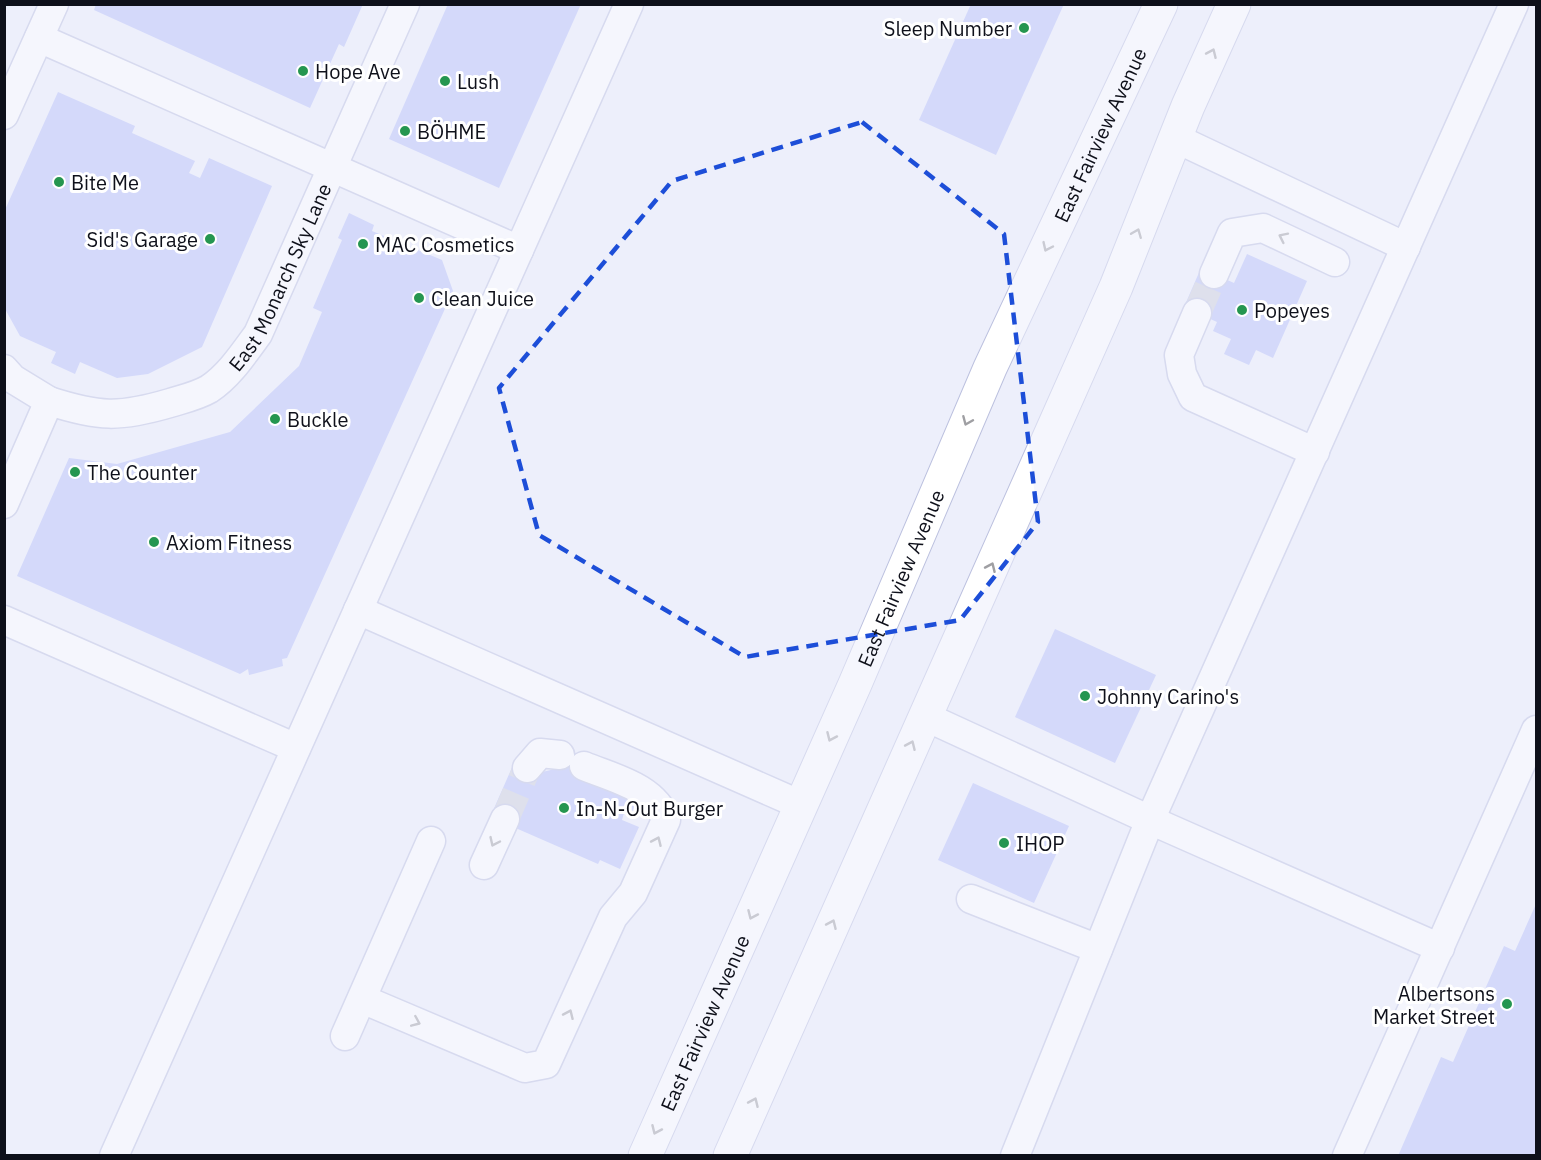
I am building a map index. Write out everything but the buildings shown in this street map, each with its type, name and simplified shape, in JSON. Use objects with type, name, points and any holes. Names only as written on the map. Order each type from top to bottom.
[{"type":"main road","name":"East Fairview Avenue","points":[[645,1155],[801,805],[990,368],[1161,4]]},
{"type":"main road","points":[[730,1155],[1116,287],[1175,138],[1233,4]]},
{"type":"street","points":[[4,115],[54,4]]},
{"type":"street","name":"East Monarch Sky Lane","points":[[4,369],[13,379],[49,401],[81,411],[107,415],[137,412],[193,396],[221,380],[258,334],[405,4]]},
{"type":"street","points":[[114,1155],[629,4]]},
{"type":"street","points":[[1015,1155],[1150,820],[1514,4]]},
{"type":"street","points":[[39,38],[519,250]]},
{"type":"street","points":[[1175,138],[1406,247]]},
{"type":"street","points":[[1215,274],[1232,234],[1263,228],[1335,262]]},
{"type":"street","points":[[1197,313],[1179,355],[1182,374],[1193,397],[1315,452]]},
{"type":"street","points":[[4,504],[49,401]]},
{"type":"street","points":[[358,610],[801,805]]},
{"type":"street","points":[[4,620],[296,748]]},
{"type":"street","points":[[924,716],[1150,820],[1440,948]]},
{"type":"street","points":[[1347,1155],[1536,730]]},
{"type":"street","points":[[362,999],[525,1068],[546,1064],[613,916],[633,893],[666,819],[662,808],[644,792],[572,760],[540,753],[527,768]]},
{"type":"street","points":[[484,865],[505,819]]},
{"type":"street","points":[[345,1036],[431,841]]},
{"type":"street","points":[[971,899],[1098,949]]},
{"type":"highlighted area","points":[[862,122],[1004,234],[1038,522],[960,620],[745,657],[539,535],[499,388],[672,181]]},
{"type":"tunnel","points":[[1197,313],[1214,274]]},
{"type":"tunnel","points":[[505,819],[527,768]]},
{"type":"place","name":"Sleep Number","points":[[1024,28]]},
{"type":"place","name":"Hope Ave","points":[[303,71]]},
{"type":"place","name":"Lush","points":[[445,81]]},
{"type":"place","name":"BÖHME","points":[[405,131]]},
{"type":"place","name":"Bite Me","points":[[59,182]]},
{"type":"place","name":"Sid's Garage","points":[[210,239]]},
{"type":"place","name":"MAC Cosmetics","points":[[363,244]]},
{"type":"place","name":"Clean Juice","points":[[419,298]]},
{"type":"place","name":"Popeyes","points":[[1242,310]]},
{"type":"place","name":"Buckle","points":[[275,419]]},
{"type":"place","name":"The Counter","points":[[75,472]]},
{"type":"place","name":"Axiom Fitness","points":[[154,542]]},
{"type":"place","name":"Johnny Carino's","points":[[1085,696]]},
{"type":"place","name":"In-N-Out Burger","points":[[564,808]]},
{"type":"place","name":"IHOP","points":[[1004,843]]},
{"type":"place","name":"Albertsons Market Street","points":[[1507,1004]]}]
